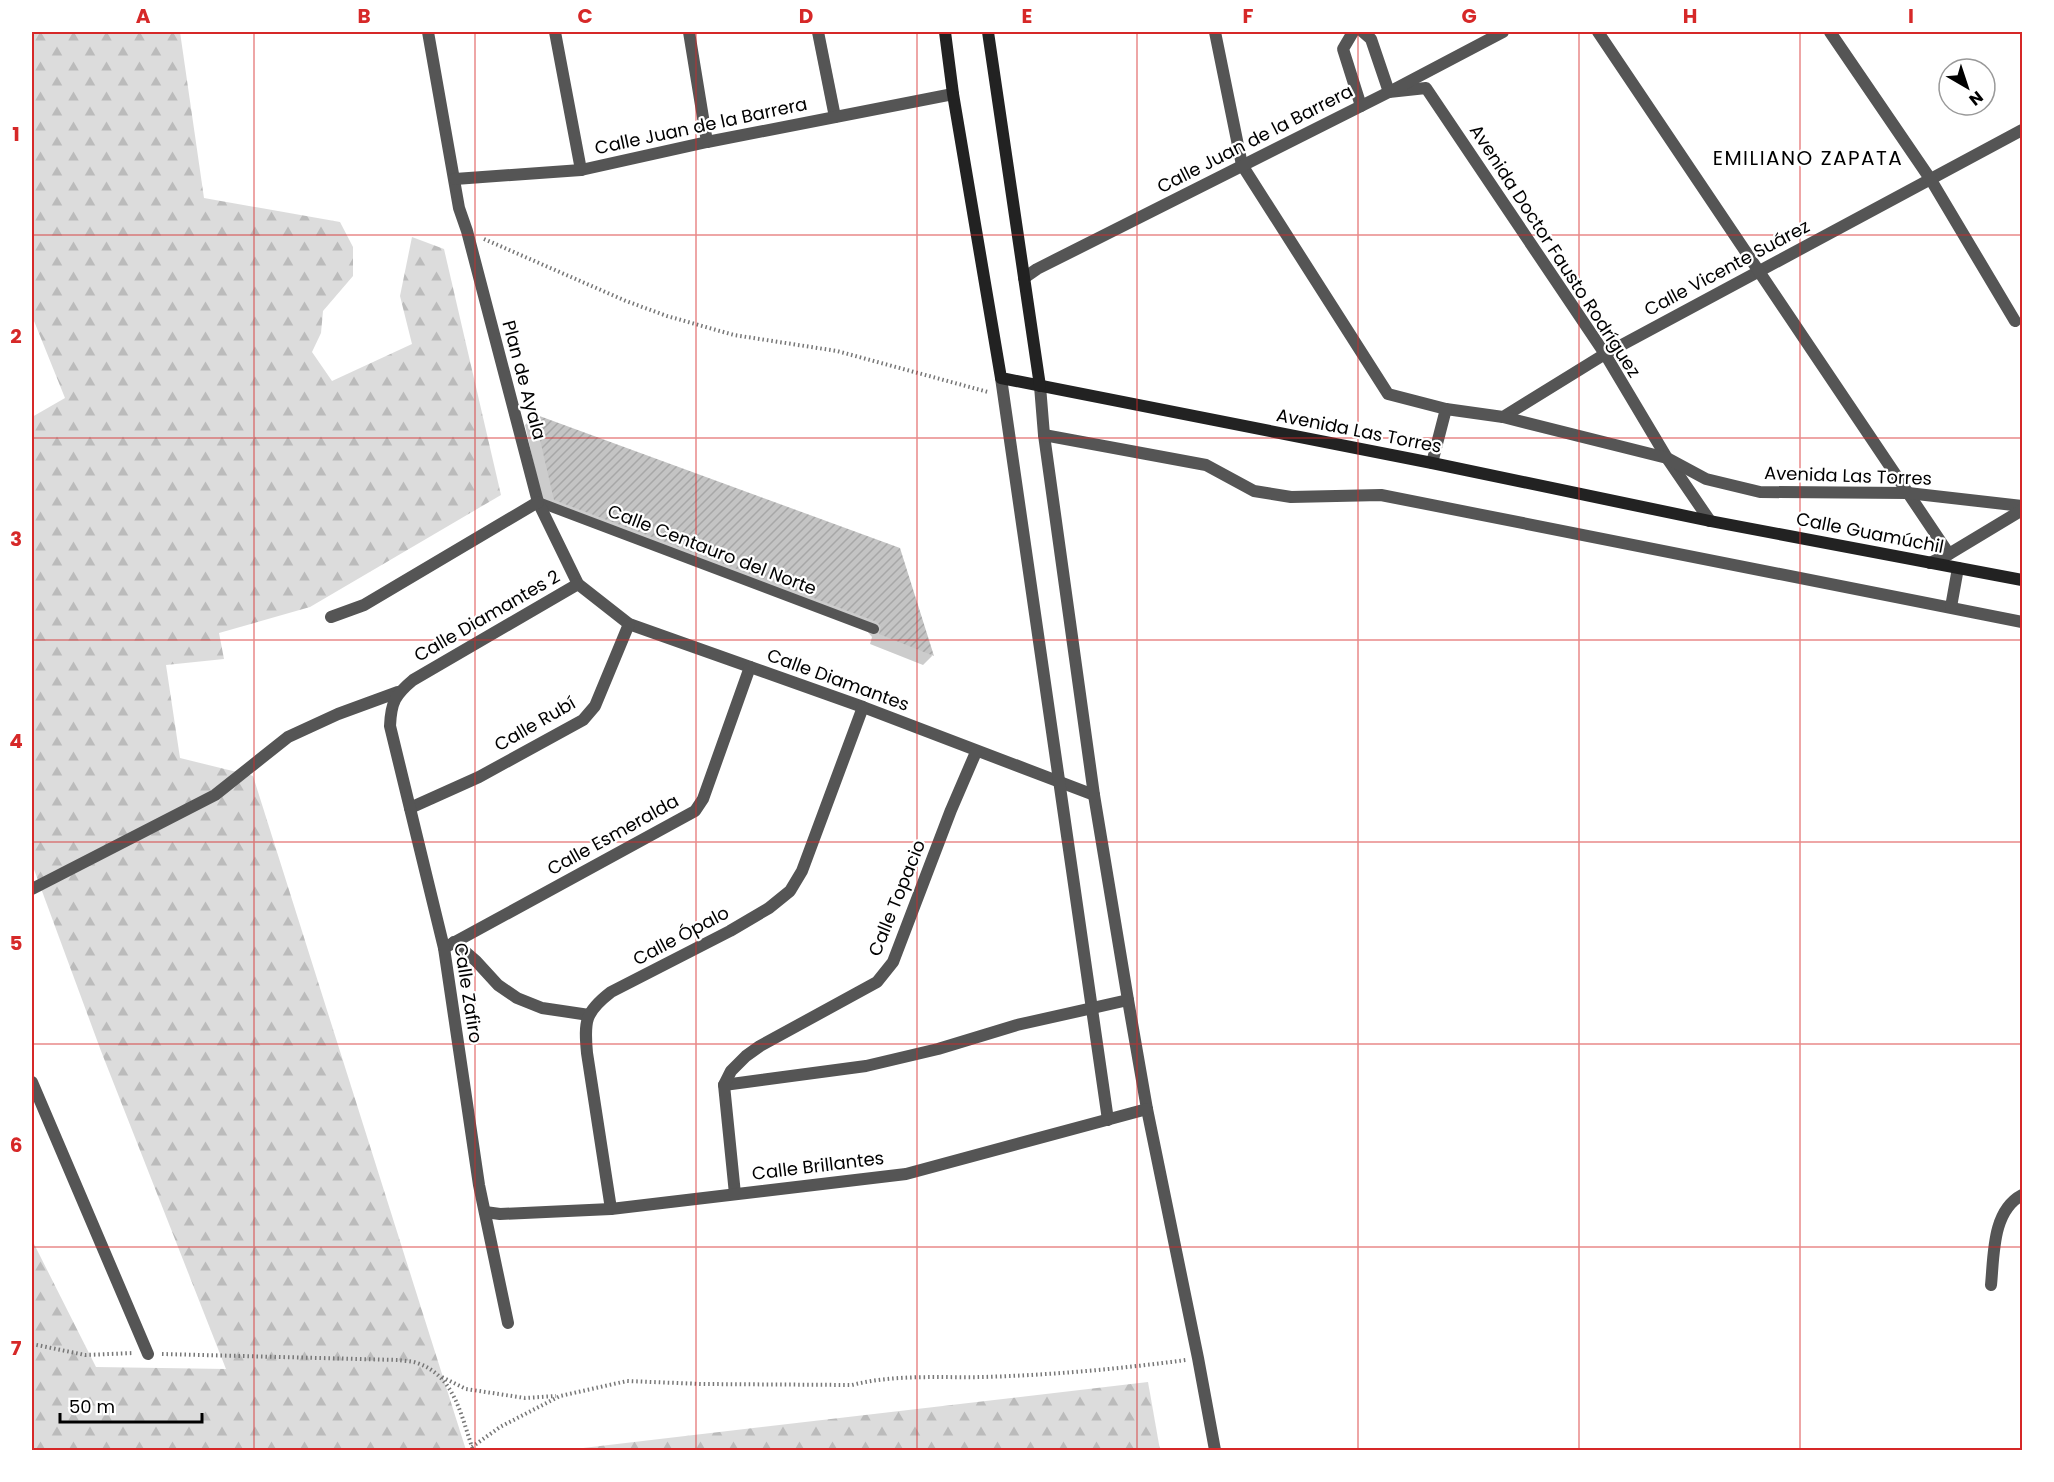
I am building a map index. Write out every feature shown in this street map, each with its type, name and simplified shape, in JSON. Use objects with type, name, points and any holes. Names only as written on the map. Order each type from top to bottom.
[{"type":"street","name":"Plan de Ayala","points":[[428,32],[459,208],[538,502],[578,584]]},
{"type":"street","points":[[555,32],[581,170]]},
{"type":"street","points":[[689,32],[707,142]]},
{"type":"street","points":[[818,32],[835,117]]},
{"type":"street","points":[[945,32],[953,94],[1001,378],[1108,1120]]},
{"type":"street","points":[[988,32],[1040,386],[1044,435],[1094,795],[1147,1109],[1215,1450]]},
{"type":"street","points":[[1215,32],[1242,165],[1388,394],[1446,410],[1503,417]]},
{"type":"street","points":[[1353,32],[1343,49],[1361,106]]},
{"type":"street","points":[[1363,32],[1371,39],[1389,92]]},
{"type":"street","name":"Calle Juan de la Barrera","points":[[1024,278],[1036,269],[1389,92],[1503,32]]},
{"type":"street","points":[[1598,32],[1948,554]]},
{"type":"street","points":[[1830,32],[1930,180],[2015,321]]},
{"type":"street","name":"Avenida Doctor Fausto Rodríguez","points":[[1389,92],[1426,88],[1605,354],[1667,458],[1710,520]]},
{"type":"street","name":"Calle Juan de la Barrera","points":[[455,179],[581,170],[707,142],[953,94]]},
{"type":"street","name":"Calle Vicente Suárez","points":[[1503,417],[1605,354],[2022,130]]},
{"type":"street","name":"Avenida Las Torres","points":[[1001,378],[1710,520]]},
{"type":"street","points":[[1432,463],[1446,410]]},
{"type":"street","name":"Avenida Las Torres","points":[[1503,417],[1667,458],[1706,479],[1760,492],[1908,493],[2022,508]]},
{"type":"street","points":[[1044,435],[1206,465],[1254,491],[1291,497],[1381,495],[2022,622]]},
{"type":"street","points":[[331,617],[364,604],[538,502]]},
{"type":"street","points":[[1930,563],[2022,508]]},
{"type":"street","name":"Calle Guamúchil","points":[[1710,520],[2022,580]]},
{"type":"street","points":[[1951,607],[1958,568]]},
{"type":"street","name":"Calle Diamantes","points":[[578,584],[629,624],[863,707],[976,752],[1094,795]]},
{"type":"street","name":"Calle Diamantes 2","points":[[398,692],[413,680],[578,584]]},
{"type":"street","name":"Calle Rubí","points":[[410,808],[479,777],[583,720],[595,706],[629,624]]},
{"type":"street","name":"Calle Esmeralda","points":[[449,945],[694,811],[703,799],[750,667]]},
{"type":"street","points":[[32,889],[215,795],[288,737],[338,714],[398,692]]},
{"type":"street","name":"Calle Zafiro","points":[[398,692],[391,708],[390,726],[410,808],[449,945],[479,1185],[508,1323]]},
{"type":"street","name":"Calle Ópalo","points":[[589,1015],[596,1004],[611,992],[730,931],[769,908],[790,891],[802,871],[863,707]]},
{"type":"street","name":"Calle Topacio","points":[[724,1084],[731,1071],[746,1056],[760,1046],[877,982],[893,962],[951,810],[976,752]]},
{"type":"street","points":[[449,945],[476,962],[498,985],[517,998],[542,1008],[589,1015],[585,1028],[587,1053],[611,1209]]},
{"type":"street","points":[[735,1194],[724,1084],[866,1066],[1091,1007],[1128,1000]]},
{"type":"street","points":[[32,1082],[148,1354]]},
{"type":"street","name":"Calle Brillantes","points":[[485,1212],[500,1214],[611,1209],[906,1174],[1147,1109]]},
{"type":"street","points":[[1991,1285],[2000,1220],[2022,1195]]},
{"type":"lane","name":"Calle Centauro del Norte","points":[[538,502],[874,629]]},
{"type":"path","points":[[467,231],[626,301],[667,316],[754,339],[837,351],[1003,396]]},
{"type":"path","points":[[32,1344],[85,1355],[113,1353],[417,1362],[466,1389],[525,1398],[560,1396],[627,1381],[702,1384],[852,1384],[875,1379],[986,1377],[1142,1366],[1198,1358]]},
{"type":"path","points":[[438,1375],[448,1385],[456,1401],[470,1449],[500,1427],[560,1396]]},
{"type":"green space","points":[[32,32],[180,32],[204,198],[340,222],[353,247],[353,276],[323,311],[321,333],[312,352],[332,381],[412,344],[400,296],[412,237],[444,249],[501,495],[310,607],[219,633],[224,659],[166,665],[180,758],[253,776],[466,1450],[32,1450],[32,1240],[96,1367],[226,1369],[101,1051],[32,864],[32,417],[65,398],[32,316]]},
{"type":"green space","points":[[1148,1382],[1160,1450],[566,1450]]},
{"type":"building","points":[[534,414],[900,548],[934,656],[879,634],[881,627],[877,622],[554,500]]},
{"type":"district","name":"EMILIANO ZAPATA","points":[[1808,158]]}]
